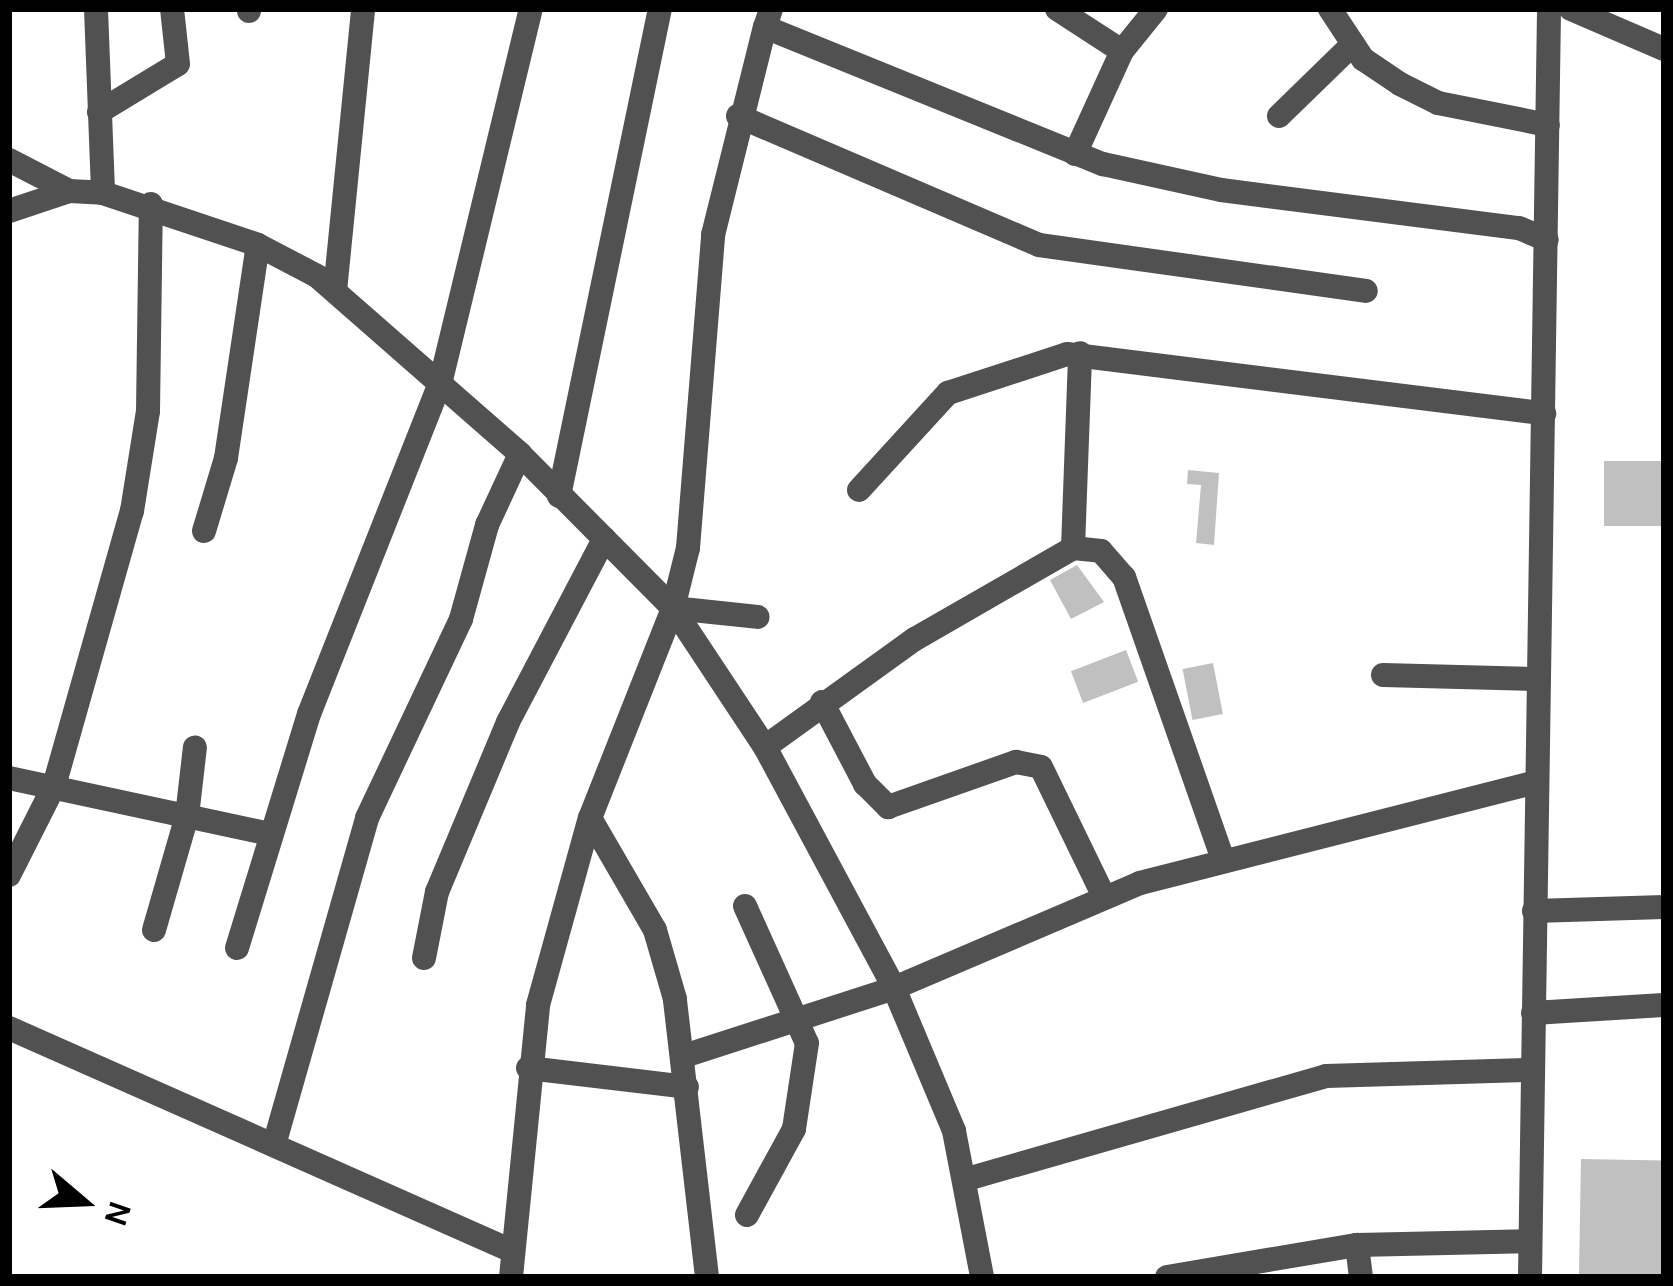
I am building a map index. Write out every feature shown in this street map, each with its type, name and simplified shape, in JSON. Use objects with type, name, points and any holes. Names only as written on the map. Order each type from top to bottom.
[{"type":"street","points":[[96,9],[103,193]]},
{"type":"street","points":[[99,112],[178,64],[172,9]]},
{"type":"street","points":[[335,291],[363,9]]},
{"type":"street","points":[[237,948],[270,834],[441,380],[531,9]]},
{"type":"street","points":[[559,496],[660,9]]},
{"type":"street","points":[[1057,9],[1122,51]]},
{"type":"street","points":[[1075,154],[1122,51],[1156,9]]},
{"type":"street","points":[[1330,9],[1353,44],[1438,103],[1548,124]]},
{"type":"street","points":[[1530,1277],[1549,9]]},
{"type":"street","points":[[1571,9],[1664,49]]},
{"type":"street","points":[[511,1277],[528,1068],[590,818],[673,608],[688,548],[713,236],[738,116],[768,18],[1075,154],[1221,190],[1519,227],[1547,240]]},
{"type":"street","points":[[1279,116],[1353,44]]},
{"type":"street","points":[[738,116],[1039,245],[1366,292]]},
{"type":"street","points":[[9,160],[69,191]]},
{"type":"street","points":[[9,211],[69,191],[103,193],[151,204],[258,244],[335,291],[441,380],[673,608],[765,747],[894,988],[967,1179],[982,1277]]},
{"type":"street","points":[[9,875],[54,786],[133,512],[148,411],[151,204]]},
{"type":"street","points":[[204,531],[226,458],[258,244]]},
{"type":"street","points":[[859,490],[948,393],[1080,353],[1544,413]]},
{"type":"street","points":[[1073,548],[1080,353]]},
{"type":"street","points":[[274,1145],[367,818],[461,619],[487,525],[520,454]]},
{"type":"street","points":[[424,958],[437,892],[508,722],[604,539]]},
{"type":"street","points":[[765,747],[822,702],[1073,548],[1101,551],[1124,578],[1222,860]]},
{"type":"street","points":[[673,608],[758,617]]},
{"type":"street","points":[[1383,674],[1539,679]]},
{"type":"street","points":[[822,702],[865,784],[888,807],[1016,762],[1041,767],[1104,897]]},
{"type":"street","points":[[154,930],[187,816],[195,747]]},
{"type":"street","points":[[9,778],[270,834]]},
{"type":"street","points":[[684,1056],[798,1015],[894,988],[1104,897],[1222,860],[1294,851],[1537,782]]},
{"type":"street","points":[[590,818],[655,930],[684,1056],[707,1277]]},
{"type":"street","points":[[745,906],[798,1015],[806,1086],[774,1175],[748,1215]]},
{"type":"street","points":[[1534,911],[1664,907]]},
{"type":"street","points":[[1533,1013],[1664,1005]]},
{"type":"street","points":[[9,1028],[510,1250]]},
{"type":"street","points":[[528,1068],[687,1087]]},
{"type":"street","points":[[967,1179],[1326,1076],[1532,1070]]},
{"type":"street","points":[[1173,1276],[1357,1245],[1530,1241]]},
{"type":"street","points":[[1357,1245],[1361,1277]]},
{"type":"building","points":[[1604,461],[1664,461],[1664,526],[1604,526]]},
{"type":"building","points":[[1188,470],[1219,473],[1214,545],[1196,543],[1201,485],[1187,484]]},
{"type":"building","points":[[1077,565],[1104,602],[1071,619],[1050,580]]},
{"type":"building","points":[[1126,650],[1138,682],[1083,703],[1071,671]]},
{"type":"building","points":[[1213,663],[1223,714],[1192,720],[1183,669]]},
{"type":"building","points":[[1581,1159],[1664,1160],[1662,1277],[1579,1277]]}]
